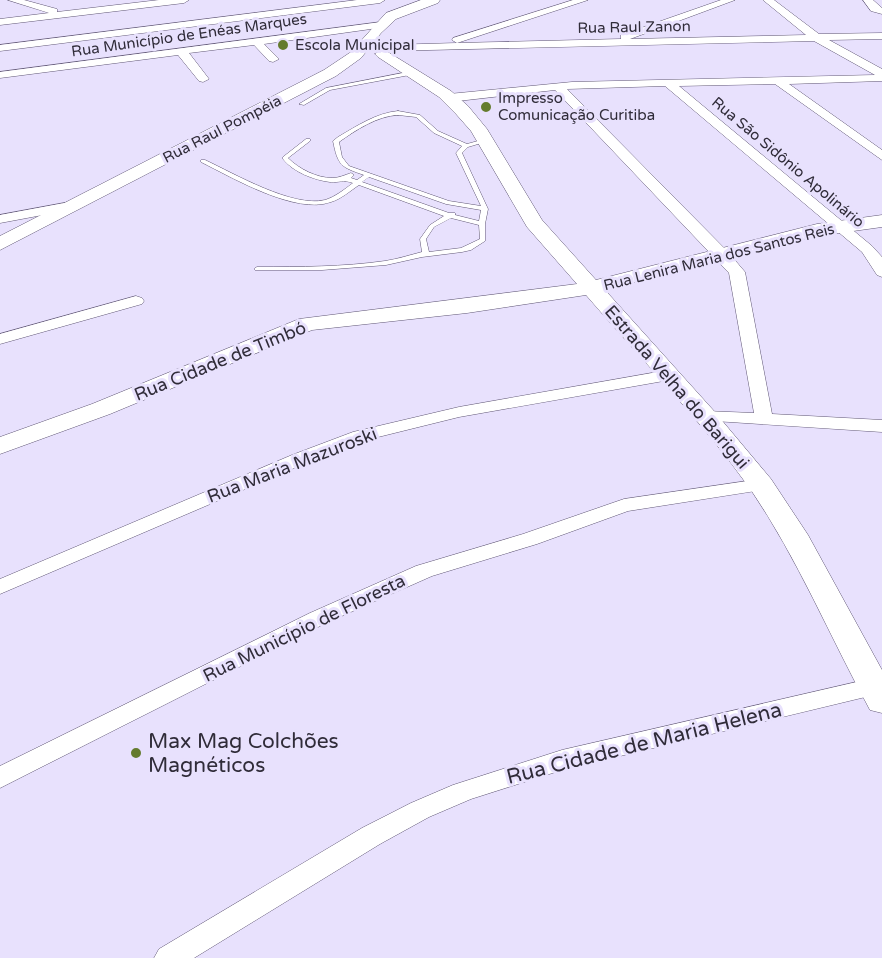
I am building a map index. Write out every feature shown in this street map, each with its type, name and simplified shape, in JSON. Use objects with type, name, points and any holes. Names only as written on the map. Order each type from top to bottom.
[{"type":"main road","name":"Rua Raul Pompéia","points":[[0,244],[374,50],[381,25],[399,12],[426,1]]},
{"type":"main road","name":"Estrada Velha do Barigui","points":[[374,50],[449,98],[469,118],[476,143],[534,224],[705,416],[761,485],[793,533],[878,694]]},
{"type":"main road","name":"Rua Lenira Maria dos Santos Reis","points":[[591,289],[839,226],[882,221]]},
{"type":"main road","name":"Rua Cidade de Timbó","points":[[0,446],[101,409],[308,324],[591,289]]},
{"type":"street","points":[[13,0],[64,14]]},
{"type":"street","points":[[33,6],[46,0]]},
{"type":"street","points":[[110,9],[135,0]]},
{"type":"street","points":[[0,22],[184,0]]},
{"type":"street","points":[[0,48],[105,48],[380,0]]},
{"type":"street","points":[[436,47],[583,0]]},
{"type":"street","points":[[609,43],[730,0]]},
{"type":"street","points":[[768,0],[817,38],[882,76]]},
{"type":"street","points":[[868,0],[874,8],[882,11]]},
{"type":"street","points":[[793,20],[864,37]]},
{"type":"street","name":"Rua Município de Enéas Marques","points":[[0,75],[105,48],[181,51],[381,25]]},
{"type":"street","name":"Rua Raul Zanon","points":[[374,50],[882,36]]},
{"type":"street","points":[[256,41],[273,59]]},
{"type":"street","points":[[181,51],[203,79]]},
{"type":"street","points":[[449,98],[557,86],[882,76]]},
{"type":"street","points":[[777,80],[882,156]]},
{"type":"street","name":"Rua São Sidônio Apolinário","points":[[667,82],[874,256],[882,272]]},
{"type":"street","points":[[557,86],[737,272],[764,419]]},
{"type":"street","points":[[3,218],[75,205]]},
{"type":"street","points":[[3,218],[38,224]]},
{"type":"street","points":[[0,339],[136,302]]},
{"type":"street","name":"Rua Maria Mazuroski","points":[[0,587],[299,459],[360,436],[469,410],[669,375]]},
{"type":"street","points":[[705,416],[882,426]]},
{"type":"street","name":"Rua Município de Floresta","points":[[0,778],[318,618],[413,576],[530,539],[624,505],[761,485]]},
{"type":"street","name":"Rua Cidade de Maria Helena","points":[[169,958],[371,836],[420,810],[462,792],[562,760],[878,694]]},
{"type":"lane","points":[[302,104],[328,89],[413,73]]},
{"type":"lane","points":[[476,143],[429,130],[418,116],[409,114],[380,115],[336,141],[339,157],[347,167],[464,206],[485,209]]},
{"type":"lane","points":[[308,140],[285,158],[285,161],[327,179],[346,178],[450,216],[482,225]]},
{"type":"lane","points":[[257,269],[315,270],[470,250],[483,240],[482,225],[485,209],[459,158],[459,153],[476,143]]},
{"type":"lane","points":[[203,161],[296,202],[315,204],[329,201],[368,175]]},
{"type":"lane","points":[[346,178],[358,171]]},
{"type":"lane","points":[[426,254],[423,239],[432,226],[464,206]]},
{"type":"place","name":"Escola Municipal","points":[[283,45]]},
{"type":"place","name":"Impresso Comunicação Curitiba","points":[[486,107]]},
{"type":"place","name":"Max Mag Colchões Magnéticos","points":[[136,753]]}]
